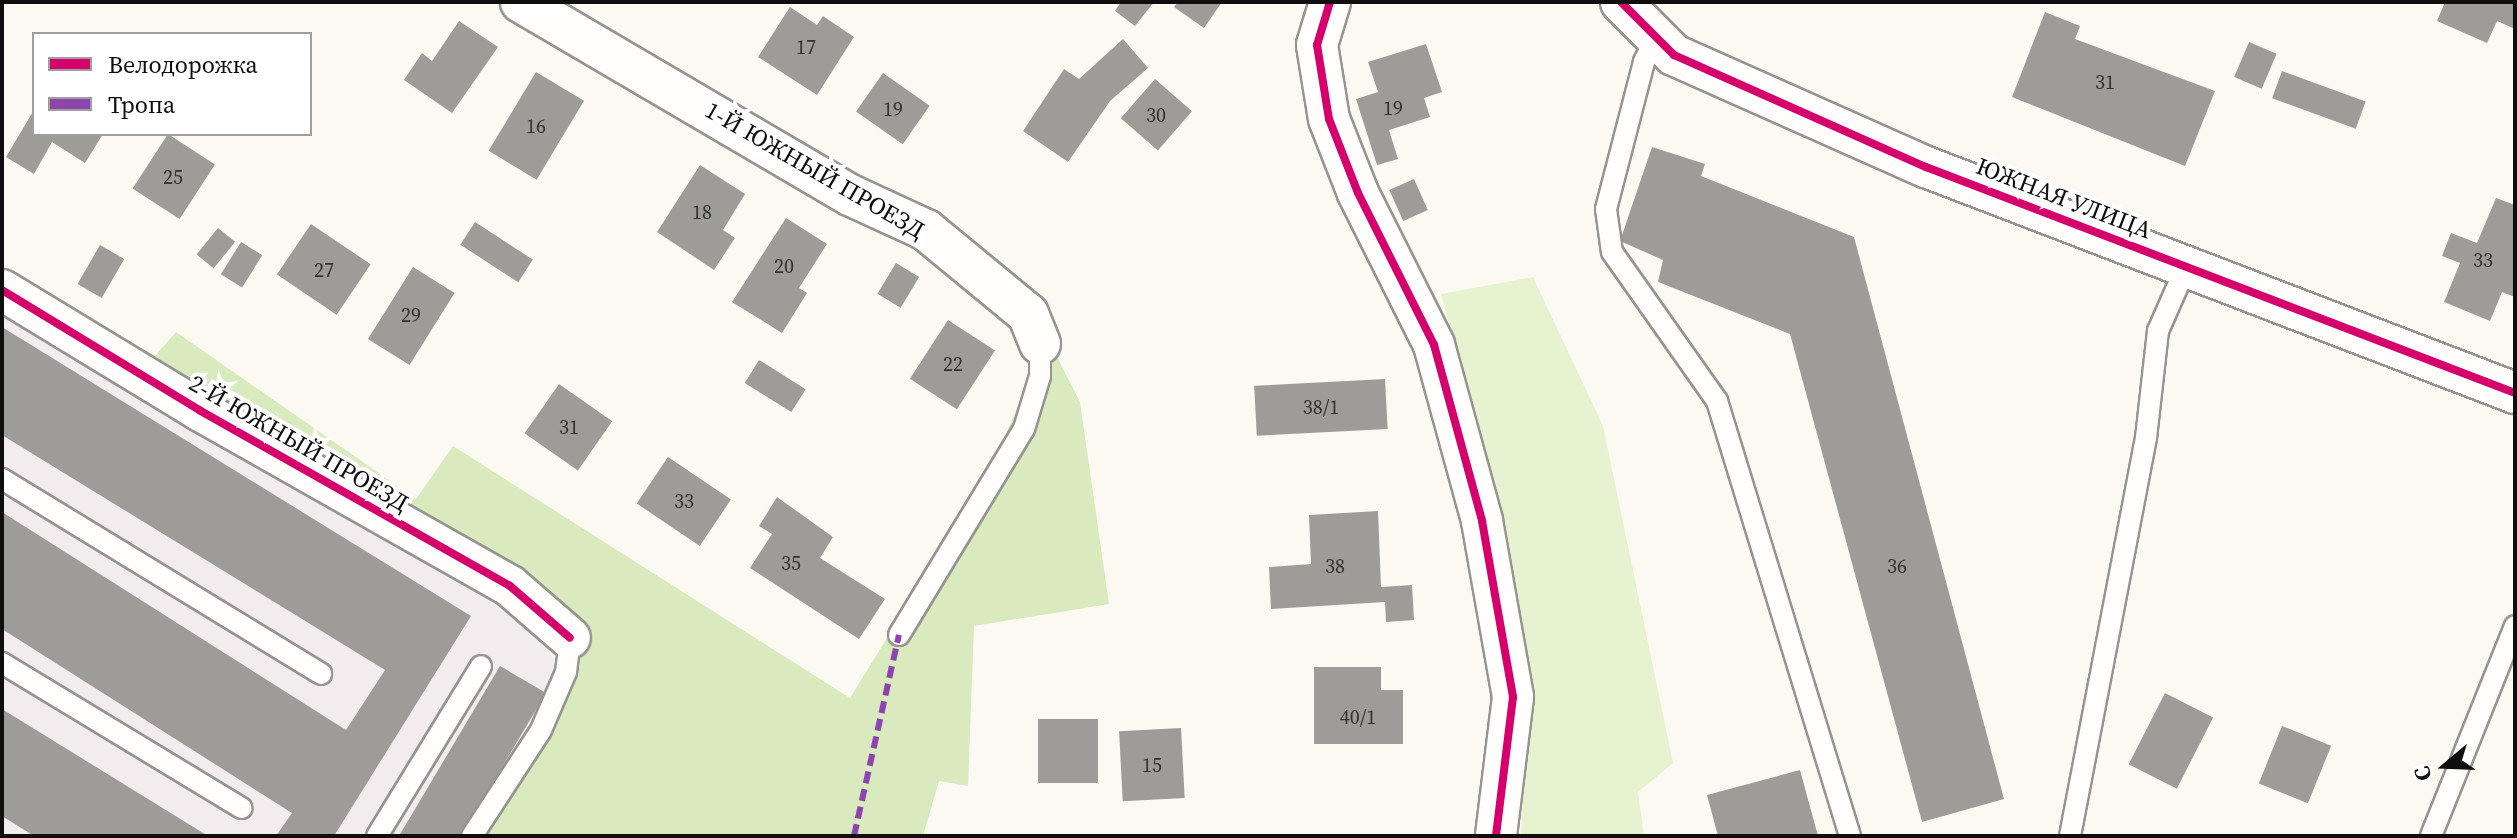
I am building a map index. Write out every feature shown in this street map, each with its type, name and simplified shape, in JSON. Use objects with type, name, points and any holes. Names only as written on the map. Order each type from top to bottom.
[{"type":"street","name":"1-Й ЮЖНЫЙ ПРОЕЗД","points":[[521,2],[850,195],[926,230],[1028,314],[1040,344]]},
{"type":"street","points":[[1330,2],[1317,45],[1329,119],[1358,193],[1434,345],[1482,521],[1513,697],[1496,836]]},
{"type":"street","name":"ЮЖНАЯ УЛИЦА","points":[[1621,2],[1674,55],[1926,167],[2515,393]]},
{"type":"street","name":"2-Й ЮЖНЫЙ ПРОЕЗД","points":[[2,290],[199,410],[510,586],[570,638]]},
{"type":"lane","points":[[1656,38],[1644,62],[1606,209],[1612,252],[1717,401],[1850,836]]},
{"type":"lane","points":[[2070,836],[2146,438],[2158,331],[2187,265]]},
{"type":"lane","points":[[899,635],[1024,429],[1040,376],[1040,344]]},
{"type":"lane","points":[[2,479],[321,674]]},
{"type":"lane","points":[[2431,836],[2515,626]]},
{"type":"lane","points":[[472,836],[541,730],[566,672],[570,638]]},
{"type":"lane","points":[[2,663],[241,808]]},
{"type":"lane","points":[[377,836],[481,666]]},
{"type":"shaded area","points":[[2,302],[541,633],[560,673],[474,836],[2,836]]},
{"type":"green space","points":[[1533,277],[1603,426],[1673,763],[1638,792],[1644,836],[1521,836],[1529,698],[1501,521],[1441,294]]},
{"type":"green space","points":[[176,332],[416,499],[453,446],[850,698],[992,468],[1030,377],[1052,347],[1080,402],[1109,604],[974,626],[968,786],[939,781],[923,836],[474,836],[585,632],[155,356]]},
{"type":"building","points":[[1121,2],[1154,2],[1135,26],[1115,11]]},
{"type":"building","points":[[1178,2],[1222,2],[1204,28],[1174,7]]},
{"type":"building","points":[[2445,2],[2515,2],[2515,29],[2497,21],[2487,43],[2437,21]]},
{"type":"building","points":[[790,7],[817,25],[823,16],[854,37],[817,95],[758,57]]},
{"type":"building","points":[[2045,12],[2080,26],[2075,39],[2215,91],[2185,166],[2012,97]]},
{"type":"building","points":[[459,21],[498,47],[452,113],[404,80],[422,53],[432,61]]},
{"type":"building","points":[[1123,39],[1148,68],[1110,101],[1068,162],[1023,131],[1064,69],[1079,79]]},
{"type":"building","points":[[2249,42],[2277,54],[2262,89],[2234,77]]},
{"type":"building","points":[[1426,44],[1442,92],[1424,98],[1430,117],[1389,130],[1398,159],[1377,165],[1356,99],[1378,92],[1368,62]]},
{"type":"building","points":[[2282,71],[2366,101],[2356,129],[2272,98]]},
{"type":"building","points":[[536,72],[584,101],[537,180],[489,151]]},
{"type":"building","points":[[883,73],[930,106],[903,144],[856,112]]},
{"type":"building","points":[[1155,79],[1192,111],[1158,150],[1121,118]]},
{"type":"building","points":[[32,113],[32,136],[102,136],[85,163],[52,142],[34,174],[6,157]]},
{"type":"building","points":[[167,136],[215,164],[180,219],[133,189]]},
{"type":"building","points":[[1652,147],[1705,164],[1701,176],[1854,237],[2004,799],[1922,822],[1790,334],[1658,282],[1663,260],[1620,241]]},
{"type":"building","points":[[700,165],[745,194],[723,230],[735,238],[714,270],[657,232]]},
{"type":"building","points":[[1414,179],[1428,210],[1403,221],[1389,190]]},
{"type":"building","points":[[2496,198],[2515,205],[2515,297],[2502,292],[2490,321],[2444,302],[2460,263],[2442,256],[2451,233],[2477,243]]},
{"type":"building","points":[[786,218],[827,244],[799,288],[807,293],[782,333],[732,302]]},
{"type":"building","points":[[475,222],[533,260],[518,282],[460,245]]},
{"type":"building","points":[[311,224],[371,264],[337,315],[277,275]]},
{"type":"building","points":[[218,228],[235,242],[214,268],[197,254]]},
{"type":"building","points":[[241,242],[262,255],[242,287],[221,274]]},
{"type":"building","points":[[100,245],[124,259],[102,298],[78,284]]},
{"type":"building","points":[[896,263],[919,277],[901,308],[877,294]]},
{"type":"building","points":[[413,267],[455,293],[410,365],[368,339]]},
{"type":"building","points":[[948,320],[995,350],[957,409],[910,379]]},
{"type":"building","points":[[2,327],[471,616],[334,836],[276,836],[292,813],[2,629],[2,512],[346,730],[385,670],[2,435]]},
{"type":"building","points":[[759,360],[806,389],[791,412],[745,383]]},
{"type":"building","points":[[1385,379],[1388,429],[1257,436],[1254,386]]},
{"type":"building","points":[[559,384],[612,421],[578,470],[525,433]]},
{"type":"building","points":[[668,457],[731,499],[700,546],[637,503]]},
{"type":"building","points":[[777,497],[833,537],[820,558],[885,599],[859,639],[750,568],[772,534],[759,526]]},
{"type":"building","points":[[1378,511],[1381,587],[1412,585],[1414,620],[1386,622],[1385,602],[1271,609],[1269,567],[1311,564],[1309,515]]},
{"type":"building","points":[[500,666],[546,693],[461,836],[399,836]]},
{"type":"building","points":[[1314,667],[1381,667],[1381,690],[1403,690],[1403,744],[1314,744]]},
{"type":"building","points":[[2165,693],[2213,718],[2177,789],[2129,764]]},
{"type":"building","points":[[2,709],[208,836],[34,836],[2,816]]},
{"type":"building","points":[[1038,719],[1098,719],[1098,783],[1038,783]]},
{"type":"building","points":[[2282,726],[2331,746],[2308,803],[2259,783]]},
{"type":"building","points":[[1181,728],[1185,798],[1123,801],[1119,731]]},
{"type":"building","points":[[1800,770],[1818,836],[1718,836],[1707,795]]},
{"type":"marked path","points":[[854,836],[899,635]]},
{"type":"cycle path","points":[[1330,2],[1317,45],[1329,119],[1358,193],[1434,345],[1482,521],[1513,697],[1496,836]]},
{"type":"cycle path","points":[[1621,2],[1674,55],[1926,167],[2515,393]]},
{"type":"cycle path","points":[[2,290],[199,410],[510,586],[570,638]]}]
